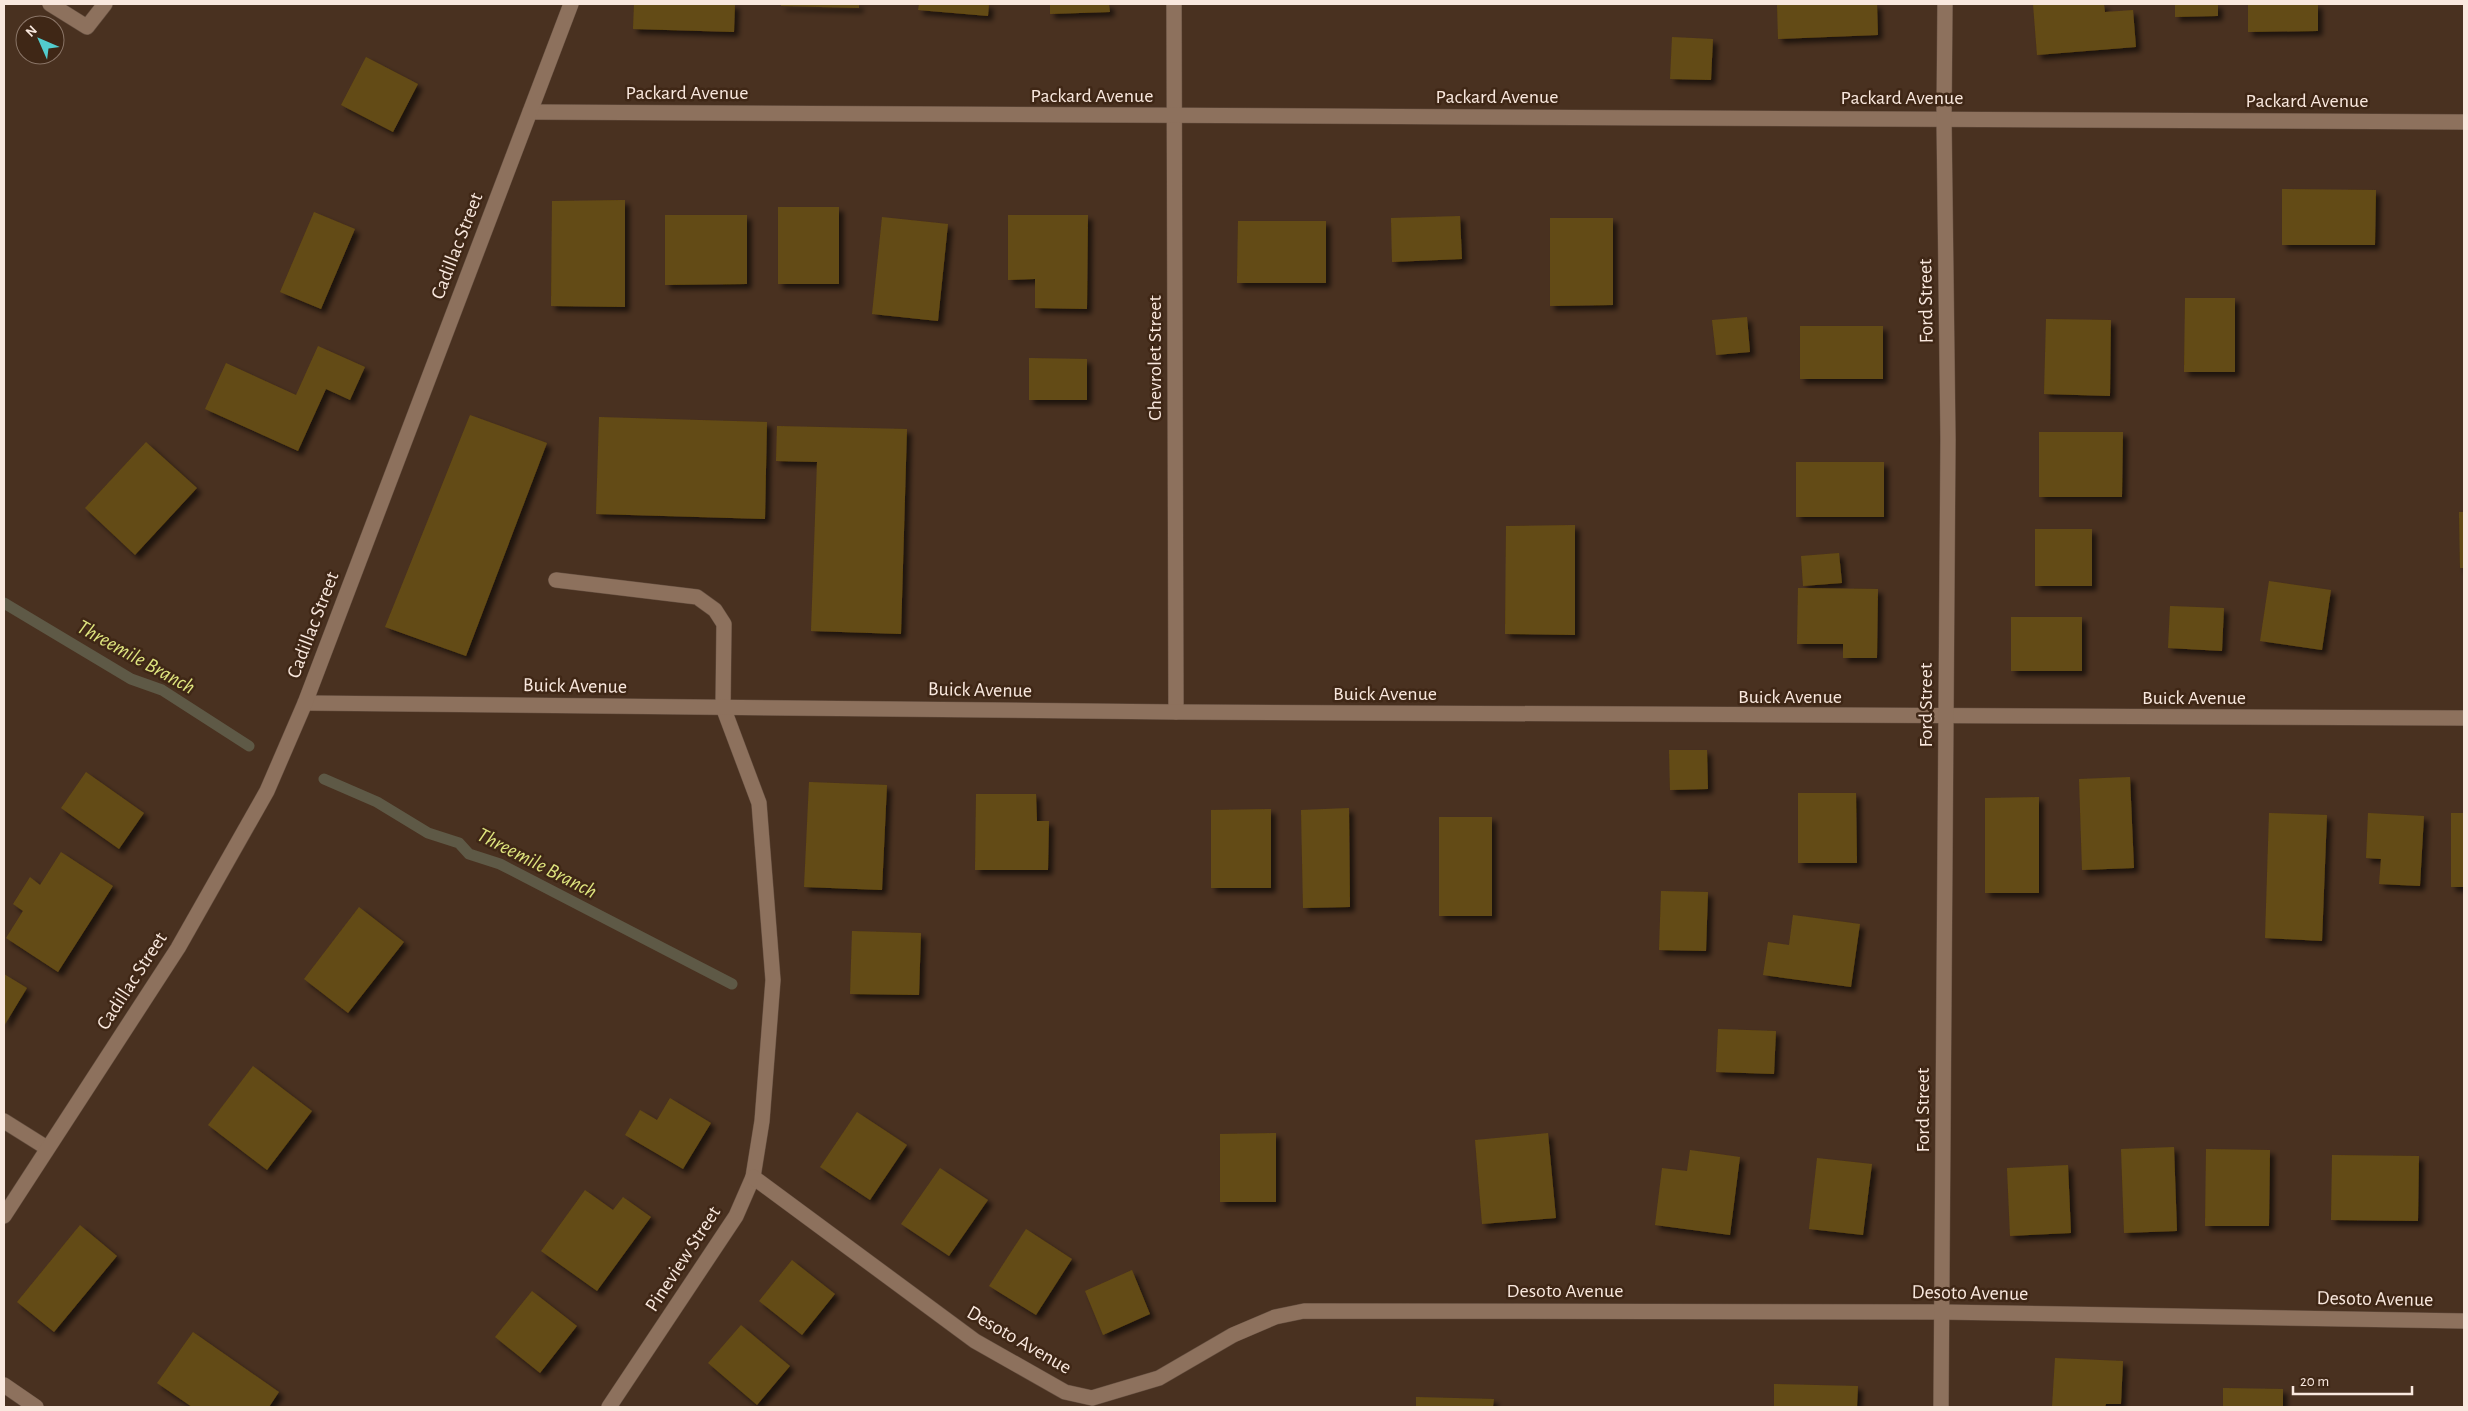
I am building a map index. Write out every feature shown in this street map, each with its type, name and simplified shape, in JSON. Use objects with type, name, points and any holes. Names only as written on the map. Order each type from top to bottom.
[{"type":"street","points":[[50,4],[86,26],[105,4]]},
{"type":"street","name":"Cadillac Street","points":[[4,1216],[178,948],[267,791],[305,703],[571,4]]},
{"type":"street","name":"Chevrolet Street","points":[[1174,4],[1176,712]]},
{"type":"street","name":"Ford Street","points":[[1941,1407],[1948,439],[1944,118],[1945,4]]},
{"type":"street","name":"Packard Avenue","points":[[530,112],[2464,122]]},
{"type":"street","points":[[556,580],[697,597],[715,610],[724,624],[723,707]]},
{"type":"street","name":"Buick Avenue","points":[[305,703],[1946,718],[2464,718]]},
{"type":"street","name":"Pineview Street","points":[[609,1407],[736,1216],[752,1177],[762,1121],[773,980],[759,803],[723,707]]},
{"type":"street","points":[[4,1121],[47,1148]]},
{"type":"street","name":"Desoto Avenue","points":[[752,1177],[975,1341],[1065,1392],[1092,1398],[1159,1378],[1233,1335],[1275,1317],[1304,1311],[1941,1312],[2464,1321]]},
{"type":"street","points":[[4,1385],[36,1407]]},
{"type":"building","points":[[634,4],[735,4],[734,32],[633,29]]},
{"type":"building","points":[[781,4],[859,4],[859,8],[781,6]]},
{"type":"building","points":[[919,4],[989,4],[988,16],[918,10]]},
{"type":"building","points":[[1050,4],[1109,4],[1110,12],[1050,14]]},
{"type":"building","points":[[1777,4],[1877,4],[1878,35],[1778,39]]},
{"type":"building","points":[[2033,4],[2104,4],[2105,12],[2133,10],[2136,47],[2037,55]]},
{"type":"building","points":[[2175,4],[2218,4],[2218,16],[2175,17]]},
{"type":"building","points":[[2248,4],[2318,4],[2318,31],[2248,32]]},
{"type":"building","points":[[1672,37],[1713,39],[1711,80],[1670,79]]},
{"type":"building","points":[[366,57],[418,84],[393,132],[341,105]]},
{"type":"building","points":[[2282,189],[2376,190],[2375,245],[2282,245]]},
{"type":"building","points":[[625,200],[625,307],[551,306],[552,201]]},
{"type":"building","points":[[778,207],[839,207],[839,284],[778,284]]},
{"type":"building","points":[[314,212],[355,229],[321,309],[280,292]]},
{"type":"building","points":[[665,215],[747,215],[747,284],[665,285]]},
{"type":"building","points":[[1008,215],[1088,215],[1087,309],[1035,308],[1035,279],[1008,280]]},
{"type":"building","points":[[1460,216],[1462,259],[1392,262],[1391,218]]},
{"type":"building","points":[[882,217],[948,224],[938,321],[872,314]]},
{"type":"building","points":[[1550,218],[1613,218],[1613,305],[1550,306]]},
{"type":"building","points":[[1238,221],[1326,221],[1326,283],[1237,283]]},
{"type":"building","points":[[2185,298],[2235,298],[2235,372],[2184,372]]},
{"type":"building","points":[[1747,317],[1750,352],[1716,355],[1712,320]]},
{"type":"building","points":[[2046,319],[2111,320],[2110,396],[2044,394]]},
{"type":"building","points":[[1800,326],[1883,326],[1883,379],[1800,379]]},
{"type":"building","points":[[318,346],[365,367],[350,400],[326,389],[298,451],[205,409],[226,363],[296,395]]},
{"type":"building","points":[[1029,358],[1087,359],[1087,400],[1029,400]]},
{"type":"building","points":[[470,415],[547,443],[466,656],[385,627]]},
{"type":"building","points":[[599,417],[767,422],[765,519],[596,514]]},
{"type":"building","points":[[777,426],[907,429],[901,634],[811,631],[817,462],[776,461]]},
{"type":"building","points":[[2039,432],[2123,432],[2122,497],[2039,497]]},
{"type":"building","points":[[146,442],[197,488],[135,555],[85,508]]},
{"type":"building","points":[[1796,462],[1884,462],[1884,517],[1796,517]]},
{"type":"building","points":[[2459,512],[2464,512],[2464,568],[2460,568]]},
{"type":"building","points":[[1575,525],[1575,635],[1505,634],[1506,526]]},
{"type":"building","points":[[2035,529],[2092,529],[2092,586],[2035,586]]},
{"type":"building","points":[[1839,553],[1842,583],[1803,586],[1801,556]]},
{"type":"building","points":[[2269,581],[2331,590],[2322,650],[2260,641]]},
{"type":"building","points":[[1798,588],[1878,589],[1877,658],[1843,658],[1843,644],[1797,644]]},
{"type":"building","points":[[2170,606],[2224,608],[2222,651],[2168,648]]},
{"type":"building","points":[[2011,617],[2082,617],[2082,671],[2011,671]]},
{"type":"building","points":[[1669,750],[1707,750],[1708,789],[1670,790]]},
{"type":"building","points":[[86,772],[144,813],[119,849],[61,808]]},
{"type":"building","points":[[2130,777],[2134,868],[2082,870],[2079,779]]},
{"type":"building","points":[[809,782],[887,785],[882,890],[804,887]]},
{"type":"building","points":[[1798,793],[1856,793],[1857,863],[1798,863]]},
{"type":"building","points":[[976,794],[1036,794],[1037,821],[1049,821],[1048,870],[975,870]]},
{"type":"building","points":[[2039,797],[2039,893],[1985,893],[1985,798]]},
{"type":"building","points":[[1349,808],[1350,907],[1303,908],[1301,810]]},
{"type":"building","points":[[1271,809],[1271,888],[1211,888],[1211,810]]},
{"type":"building","points":[[2269,813],[2327,815],[2322,941],[2265,938]]},
{"type":"building","points":[[2368,813],[2424,816],[2420,886],[2379,884],[2381,859],[2366,858]]},
{"type":"building","points":[[2451,813],[2464,813],[2464,887],[2451,887]]},
{"type":"building","points":[[1439,817],[1492,817],[1492,916],[1439,916]]},
{"type":"building","points":[[61,852],[113,886],[58,972],[6,938],[23,911],[13,904],[30,877],[40,885]]},
{"type":"building","points":[[1661,891],[1708,892],[1706,951],[1659,950]]},
{"type":"building","points":[[359,907],[404,942],[348,1013],[304,979]]},
{"type":"building","points":[[1793,915],[1860,924],[1851,987],[1763,975],[1768,942],[1789,945]]},
{"type":"building","points":[[852,931],[921,933],[919,995],[850,994]]},
{"type":"building","points":[[4,974],[27,988],[4,1026]]},
{"type":"building","points":[[1718,1029],[1776,1031],[1774,1074],[1716,1072]]},
{"type":"building","points":[[253,1066],[312,1111],[267,1170],[208,1125]]},
{"type":"building","points":[[670,1098],[711,1123],[683,1169],[625,1135],[640,1110],[657,1120]]},
{"type":"building","points":[[857,1112],[907,1145],[870,1200],[820,1167]]},
{"type":"building","points":[[1276,1133],[1276,1202],[1220,1202],[1220,1134]]},
{"type":"building","points":[[1548,1133],[1556,1218],[1482,1224],[1475,1140]]},
{"type":"building","points":[[2174,1147],[2177,1231],[2124,1233],[2121,1149]]},
{"type":"building","points":[[2206,1149],[2270,1150],[2269,1226],[2205,1226]]},
{"type":"building","points":[[1690,1150],[1740,1157],[1730,1235],[1655,1225],[1662,1168],[1687,1171]]},
{"type":"building","points":[[2332,1155],[2419,1156],[2418,1221],[2331,1220]]},
{"type":"building","points":[[1817,1158],[1872,1164],[1863,1235],[1809,1229]]},
{"type":"building","points":[[2068,1165],[2071,1233],[2010,1236],[2007,1168]]},
{"type":"building","points":[[940,1168],[988,1200],[949,1256],[901,1224]]},
{"type":"building","points":[[585,1190],[613,1210],[623,1197],[651,1217],[597,1291],[541,1251]]},
{"type":"building","points":[[80,1225],[117,1256],[54,1332],[17,1302]]},
{"type":"building","points":[[1026,1229],[1072,1259],[1036,1315],[989,1286]]},
{"type":"building","points":[[792,1260],[835,1294],[802,1335],[759,1301]]},
{"type":"building","points":[[1132,1270],[1150,1314],[1103,1335],[1085,1291]]},
{"type":"building","points":[[532,1291],[577,1326],[540,1373],[495,1337]]},
{"type":"building","points":[[741,1325],[790,1366],[757,1405],[708,1363]]},
{"type":"building","points":[[193,1332],[279,1392],[269,1407],[192,1407],[157,1383]]},
{"type":"building","points":[[2055,1358],[2123,1361],[2121,1404],[2106,1404],[2105,1407],[2052,1407]]},
{"type":"building","points":[[1774,1384],[1858,1386],[1857,1407],[1774,1407]]},
{"type":"building","points":[[2223,1388],[2283,1389],[2283,1407],[2223,1407]]},
{"type":"building","points":[[1416,1397],[1494,1399],[1493,1407],[1416,1407]]},
{"type":"waterway","name":"Threemile Branch","points":[[4,603],[131,679],[162,690],[249,746]]},
{"type":"waterway","name":"Threemile Branch","points":[[324,779],[377,802],[428,833],[459,843],[469,854],[500,864],[732,984]]}]
